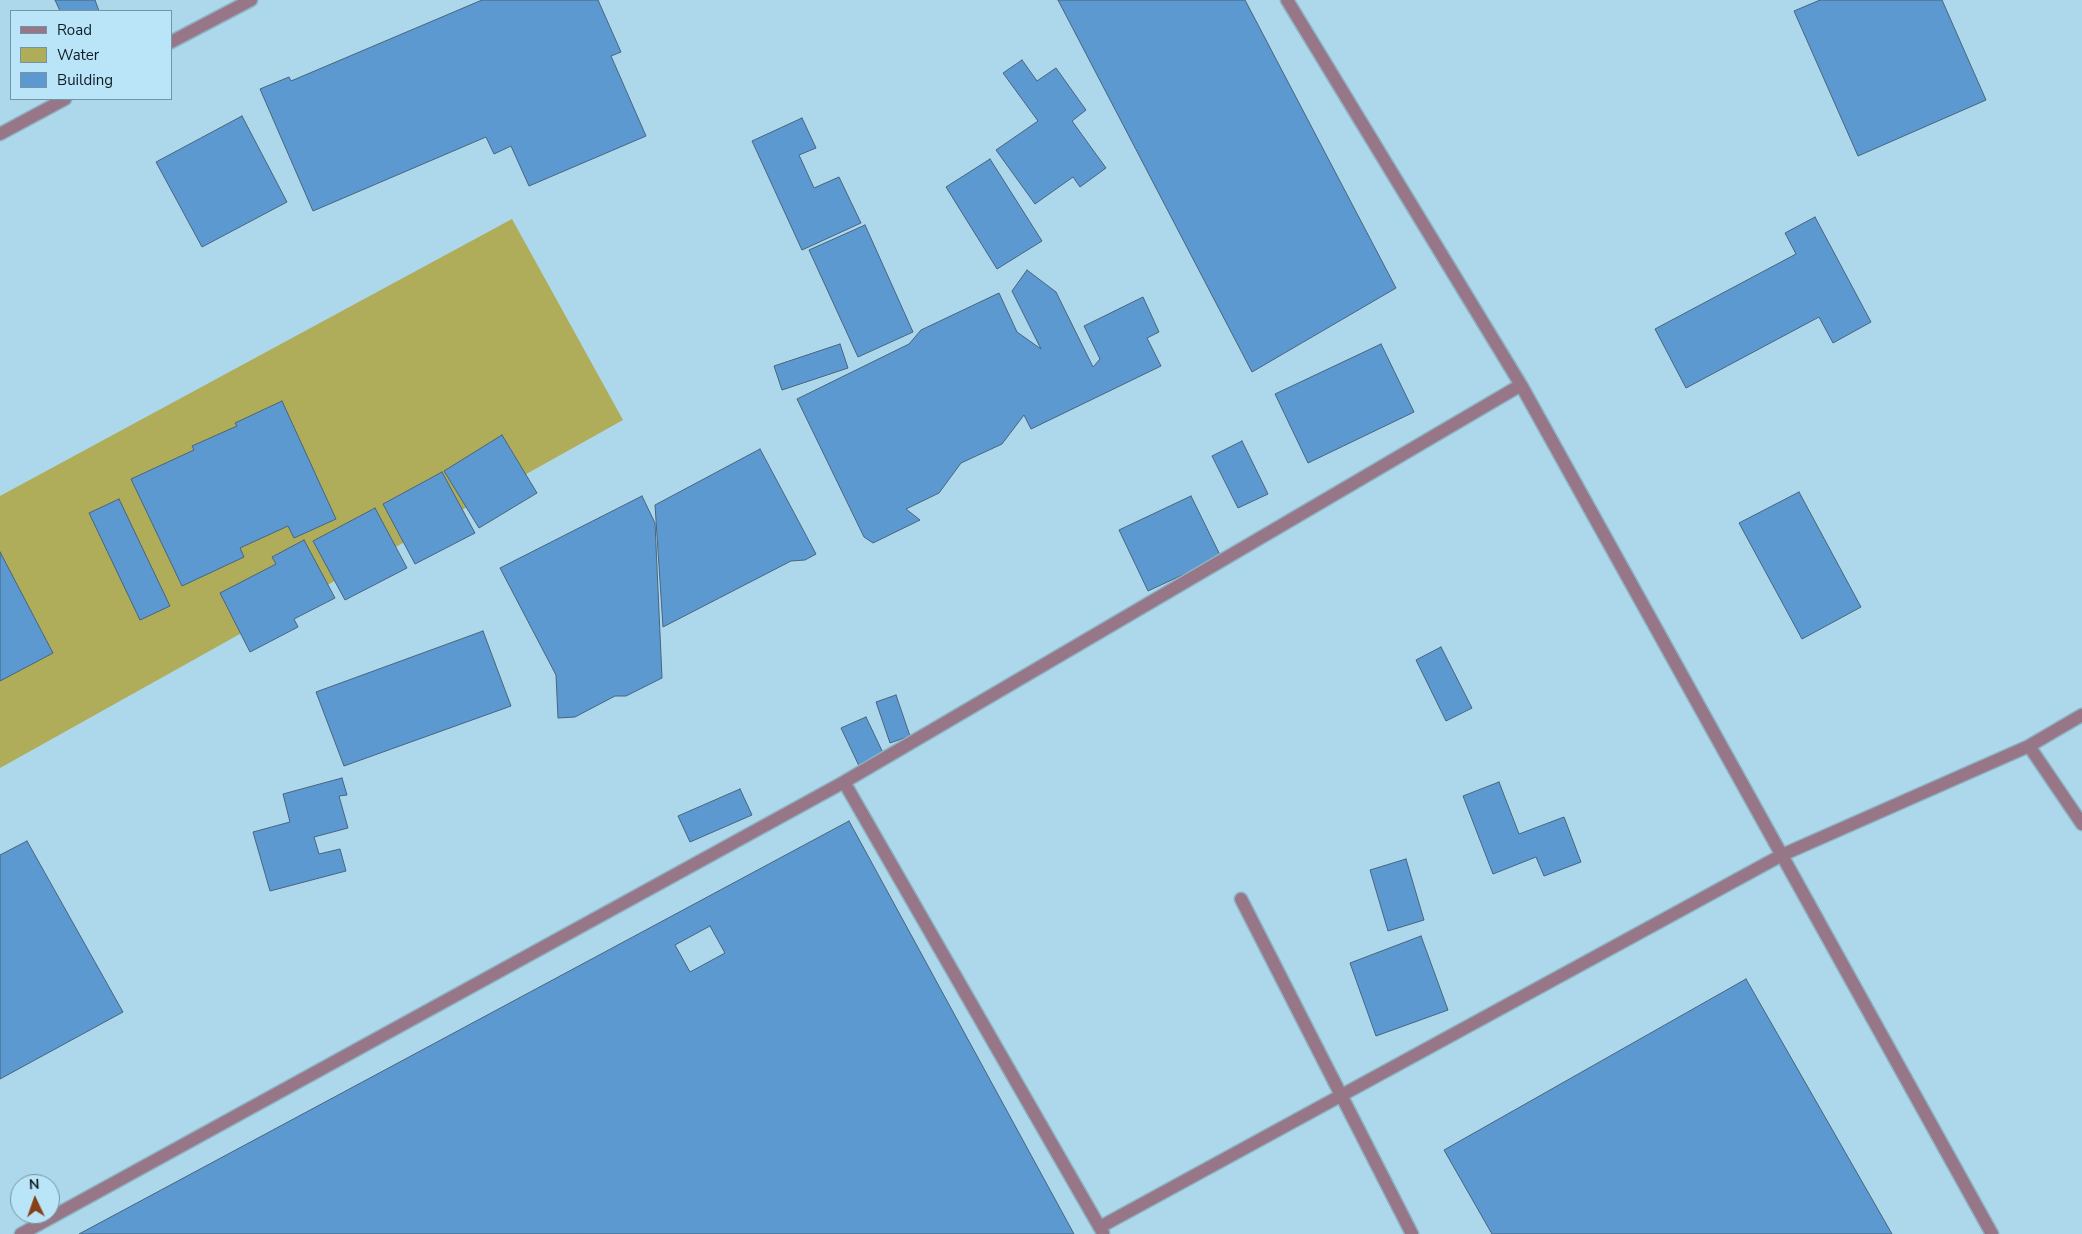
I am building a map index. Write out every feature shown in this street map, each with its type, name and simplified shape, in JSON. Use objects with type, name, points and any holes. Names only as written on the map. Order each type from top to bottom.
[{"type":"lane","points":[[172,41],[250,0]]},
{"type":"lane","points":[[1287,0],[1521,385],[1992,1234]]},
{"type":"lane","points":[[0,134],[63,100]]},
{"type":"lane","points":[[21,1234],[844,782],[1521,385]]},
{"type":"lane","points":[[844,782],[1102,1230],[1341,1096],[1782,855],[2029,746],[2082,716]]},
{"type":"lane","points":[[2029,746],[2082,824]]},
{"type":"lane","points":[[1241,899],[1412,1234]]},
{"type":"water","points":[[512,219],[623,420],[0,768],[0,496]]},
{"type":"building","points":[[55,0],[95,0],[99,10],[60,10]]},
{"type":"building","points":[[482,0],[598,0],[621,52],[611,56],[646,136],[529,186],[511,146],[494,154],[486,137],[313,211],[260,89],[289,77],[291,81]]},
{"type":"building","points":[[1058,0],[1245,0],[1396,288],[1252,372]]},
{"type":"building","points":[[1820,0],[1942,0],[1986,100],[1858,156],[1794,11]]},
{"type":"building","points":[[1022,60],[1037,81],[1056,68],[1086,110],[1072,121],[1106,168],[1080,187],[1073,177],[1035,204],[996,150],[1038,121],[1003,73]]},
{"type":"building","points":[[242,116],[287,202],[202,247],[156,162]]},
{"type":"building","points":[[802,118],[816,148],[799,155],[814,188],[839,177],[861,223],[802,250],[752,141]]},
{"type":"building","points":[[990,159],[1042,241],[997,269],[946,187]]},
{"type":"building","points":[[1815,217],[1871,322],[1833,343],[1819,317],[1686,388],[1655,329],[1796,254],[1785,233]]},
{"type":"building","points":[[865,225],[913,332],[858,357],[809,250]]},
{"type":"building","points":[[1027,270],[1056,292],[1093,367],[1100,359],[1084,326],[1143,297],[1159,332],[1147,338],[1161,366],[1031,429],[1024,415],[1002,444],[961,463],[939,493],[906,509],[920,520],[873,543],[864,537],[797,399],[909,344],[921,330],[999,293],[1017,332],[1041,349],[1012,291]]},
{"type":"building","points":[[840,344],[848,368],[782,390],[774,366]]},
{"type":"building","points":[[1381,344],[1414,412],[1308,463],[1275,394]]},
{"type":"building","points":[[282,401],[336,519],[294,538],[288,526],[240,548],[244,557],[182,586],[131,479],[194,450],[192,446],[237,426],[235,423]]},
{"type":"building","points":[[502,435],[537,493],[479,528],[444,471]]},
{"type":"building","points":[[1242,441],[1268,494],[1238,508],[1212,456]]},
{"type":"building","points":[[760,449],[816,554],[805,560],[791,561],[663,627],[655,505]]},
{"type":"building","points":[[442,472],[475,533],[415,564],[383,504]]},
{"type":"building","points":[[1799,492],[1861,607],[1802,639],[1739,523]]},
{"type":"building","points":[[642,496],[655,523],[662,678],[626,696],[615,696],[575,717],[558,718],[556,675],[500,568]]},
{"type":"building","points":[[1191,496],[1221,557],[1148,591],[1119,530]]},
{"type":"building","points":[[119,499],[170,606],[140,620],[89,513]]},
{"type":"building","points":[[375,508],[407,568],[345,600],[313,541]]},
{"type":"building","points":[[304,540],[335,598],[294,619],[298,627],[250,652],[220,593],[276,564],[272,557]]},
{"type":"building","points":[[0,552],[53,653],[0,681]]},
{"type":"building","points":[[483,631],[511,706],[344,766],[316,692]]},
{"type":"building","points":[[1441,647],[1472,708],[1446,721],[1416,660]]},
{"type":"building","points":[[896,695],[910,736],[890,743],[876,702]]},
{"type":"building","points":[[866,717],[885,757],[860,768],[841,728]]},
{"type":"building","points":[[342,778],[347,795],[339,796],[348,828],[314,837],[319,854],[340,849],[346,871],[270,891],[253,832],[290,822],[283,794]]},
{"type":"building","points":[[1499,782],[1519,834],[1564,817],[1581,862],[1544,876],[1536,857],[1493,874],[1463,796]]},
{"type":"building","points":[[740,789],[752,815],[690,842],[678,816]]},
{"type":"building","points":[[849,821],[1074,1234],[79,1234]]},
{"type":"building","points":[[27,841],[123,1012],[0,1079],[0,855]]},
{"type":"building","points":[[1406,859],[1424,920],[1388,931],[1370,870]]},
{"type":"building","points":[[710,926],[725,953],[690,972],[675,945]]},
{"type":"building","points":[[1421,936],[1448,1010],[1376,1036],[1350,963]]},
{"type":"building","points":[[1746,979],[1892,1234],[1492,1234],[1444,1150]]}]
